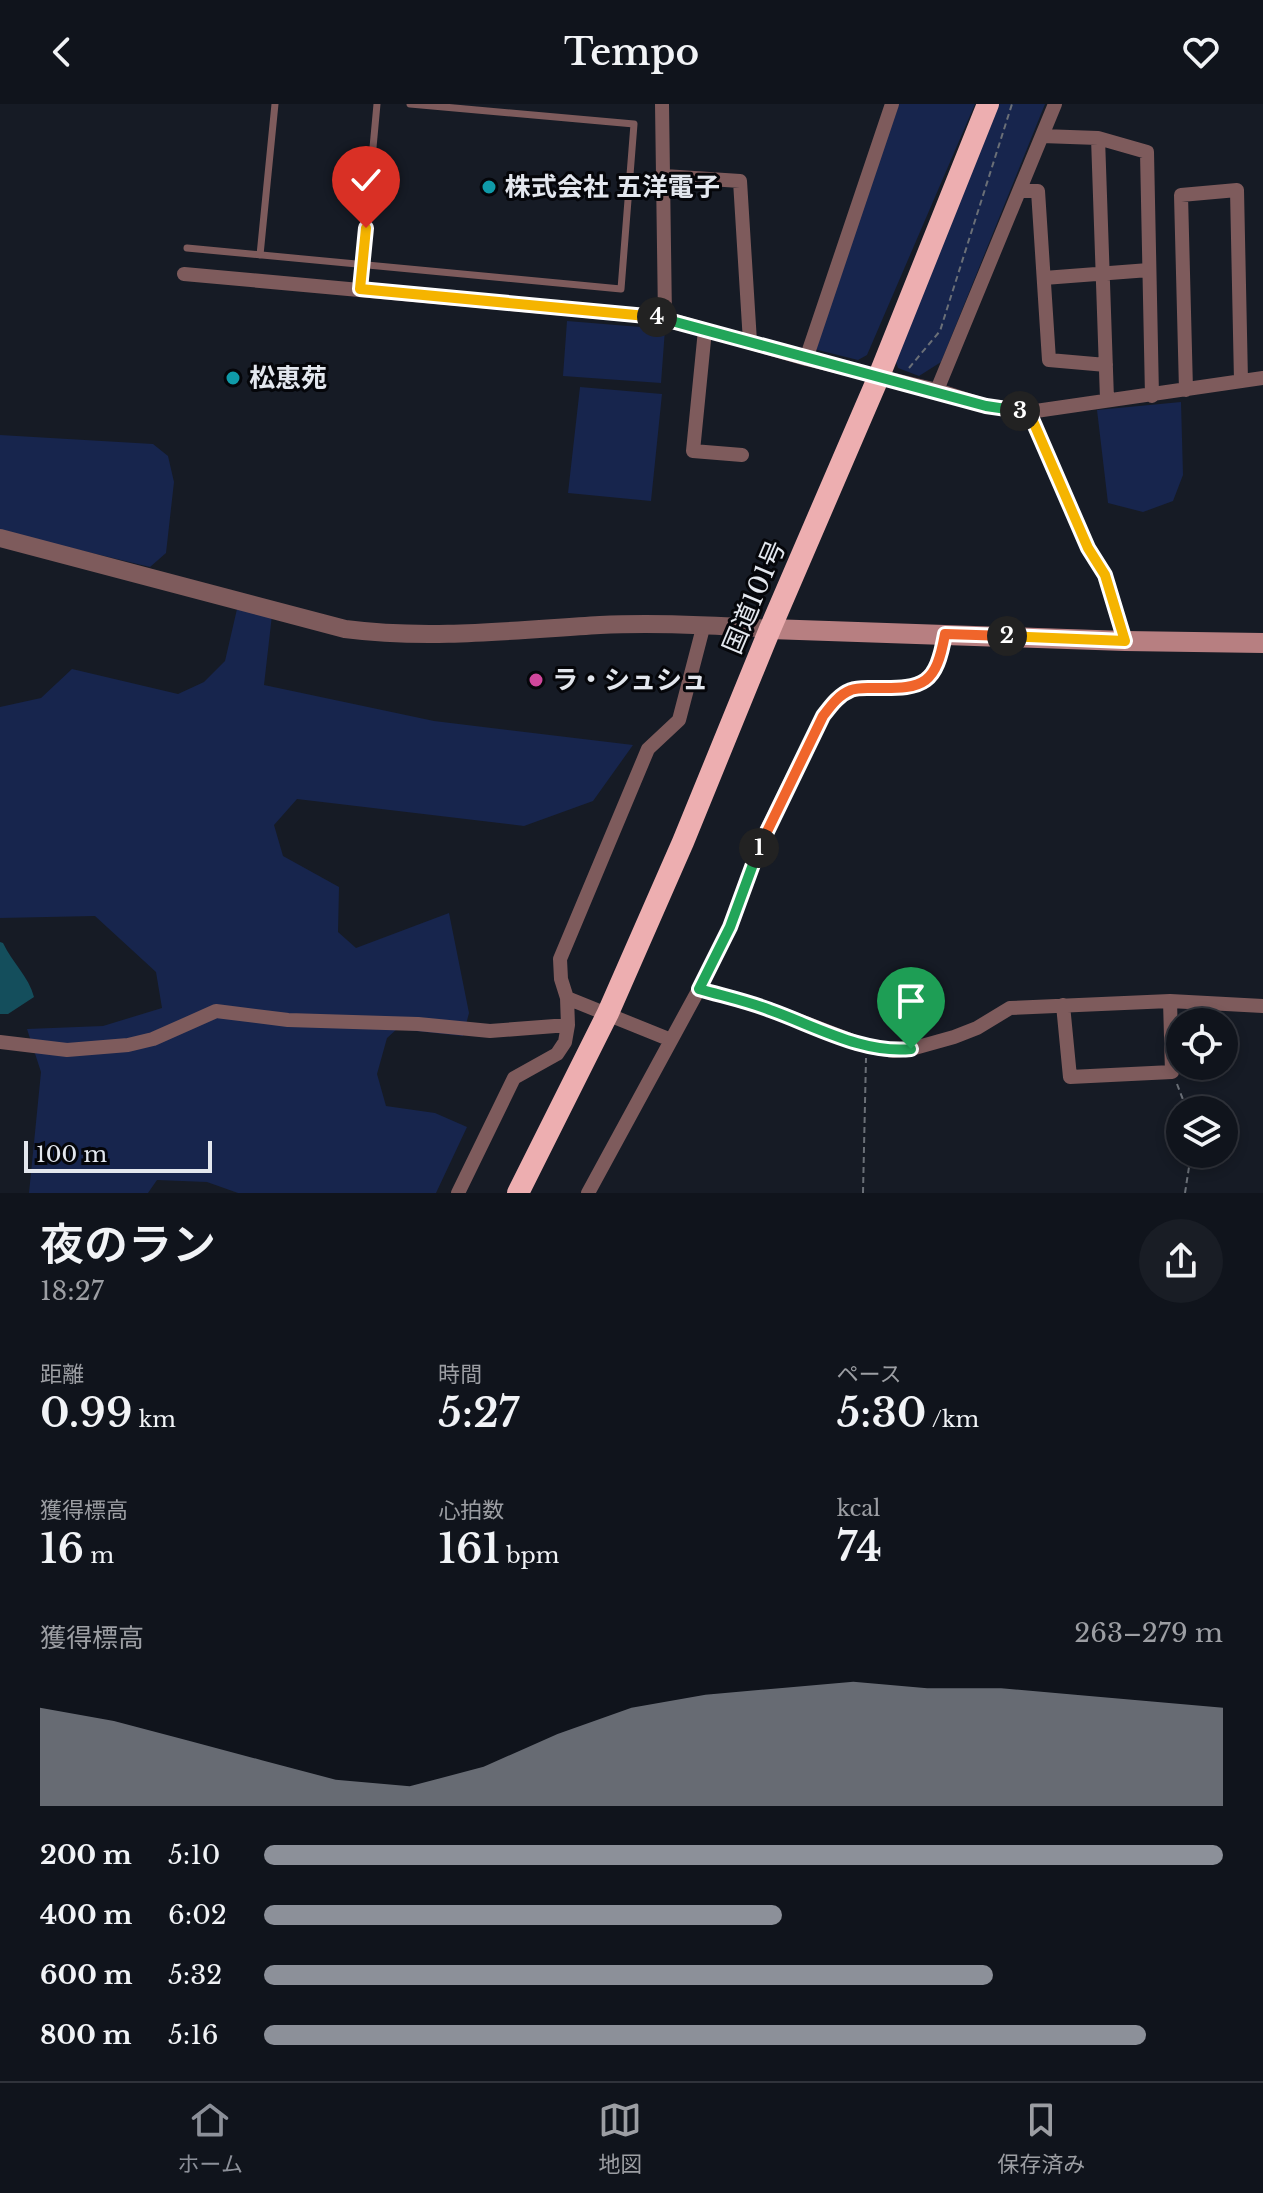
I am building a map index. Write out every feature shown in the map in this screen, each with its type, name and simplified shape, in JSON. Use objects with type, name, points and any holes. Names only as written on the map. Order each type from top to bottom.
[{"type":"highway","name":"国道101号","points":[[518,1193],[608,1013],[683,842],[770,629],[889,378],[988,104]]},
{"type":"main road","points":[[770,629],[1263,643]]},
{"type":"street","points":[[662,104],[665,318]]},
{"type":"street","points":[[806,359],[892,104]]},
{"type":"street","points":[[937,390],[1055,104]]},
{"type":"street","points":[[1042,136],[1098,138],[1147,152],[1152,396]]},
{"type":"street","points":[[1098,138],[1107,399]]},
{"type":"street","points":[[664,176],[740,181],[750,342]]},
{"type":"street","points":[[1186,390],[1181,195],[1237,190],[1241,381]]},
{"type":"street","points":[[1020,191],[1038,191],[1049,360],[1106,365]]},
{"type":"street","points":[[1044,278],[1149,270]]},
{"type":"street","points":[[184,274],[665,318],[806,359],[937,390],[986,406],[1029,412],[1263,378]]},
{"type":"street","points":[[705,330],[693,451],[742,455]]},
{"type":"street","points":[[1029,412],[1088,548],[1105,575],[1125,641]]},
{"type":"street","points":[[0,538],[345,629],[372,633],[519,632],[601,625],[704,624],[770,629]]},
{"type":"street","points":[[458,1193],[514,1078],[557,1054],[565,1042],[567,998],[561,979],[560,959],[648,749],[679,720],[704,624]]},
{"type":"street","points":[[588,1193],[730,927],[765,833],[823,716],[835,700],[851,690],[917,686],[931,676],[940,659],[945,634]]},
{"type":"street","points":[[699,989],[766,1008],[866,1046],[894,1051],[911,1049],[977,1028],[1010,1008],[1170,1001],[1263,1006]]},
{"type":"street","points":[[567,998],[671,1040]]},
{"type":"street","points":[[1170,1001],[1170,1008]]},
{"type":"street","points":[[1063,1005],[1070,1077],[1166,1072]]},
{"type":"street","points":[[0,1042],[67,1050],[128,1045],[153,1039],[216,1011],[288,1020],[418,1024],[490,1031],[568,1025]]},
{"type":"lane","points":[[260,255],[275,104]]},
{"type":"lane","points":[[360,289],[377,104]]},
{"type":"lane","points":[[187,248],[621,289],[634,124],[410,104]]},
{"type":"path","points":[[889,378],[940,331],[1012,104]]},
{"type":"path","points":[[863,1193],[866,1046]]},
{"type":"path","points":[[1185,1193],[1189,1168]]},
{"type":"shaded area","points":[[899,104],[975,104],[867,355],[858,360],[814,349]]},
{"type":"shaded area","points":[[998,104],[1045,104],[941,362],[919,376],[898,368],[895,358]]},
{"type":"shaded area","points":[[567,321],[665,329],[661,383],[563,376]]},
{"type":"shaded area","points":[[580,387],[662,394],[651,501],[568,493]]},
{"type":"shaded area","points":[[1181,402],[1183,475],[1173,501],[1143,512],[1108,503],[1097,410]]},
{"type":"shaded area","points":[[0,435],[153,444],[168,456],[174,482],[166,553],[150,567],[0,531]]},
{"type":"shaded area","points":[[237,609],[272,615],[264,685],[434,721],[633,745],[593,801],[524,826],[297,799],[274,825],[283,856],[339,887],[338,932],[356,948],[449,913],[469,1013],[463,1036],[397,1029],[387,1038],[377,1074],[386,1106],[435,1113],[467,1127],[436,1193],[238,1193],[207,1182],[157,1180],[148,1193],[29,1193],[41,1072],[27,1029],[103,1026],[162,1008],[156,972],[95,916],[0,918],[0,707],[41,698],[72,669],[178,694],[204,682],[225,661]]},
{"type":"shaded area","points":[[0,942],[24,976],[34,997],[8,1014],[0,1014]]},
{"type":"place","name":"株式会社 五洋電子","points":[[489,187]]},
{"type":"place","name":"松恵苑","points":[[233,378]]},
{"type":"place","name":"ラ・シュシュ","points":[[536,680]]},
{"type":"route","points":[[366,228],[360,289],[665,318],[806,359],[937,390],[986,406],[1029,412],[1088,548],[1105,575],[1125,641],[945,634],[940,659],[931,676],[917,686],[851,690],[835,700],[823,716],[765,833],[730,927],[699,989],[766,1008],[866,1046],[894,1051],[911,1049]]}]
